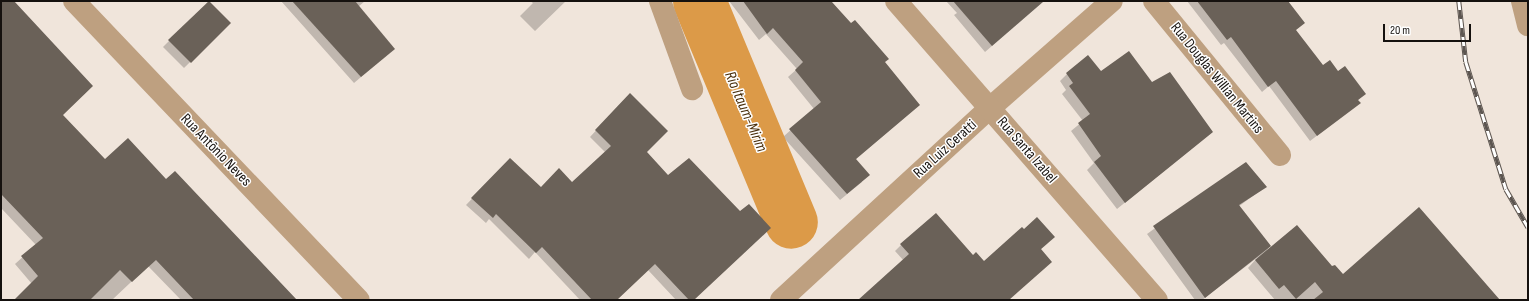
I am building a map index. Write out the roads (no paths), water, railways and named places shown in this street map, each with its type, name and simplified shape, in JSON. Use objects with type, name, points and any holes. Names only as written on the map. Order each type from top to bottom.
[{"type":"street","name":"Rua Antônio Neves","points":[[74,1],[359,300]]},
{"type":"street","points":[[660,1],[692,89]]},
{"type":"street","name":"Rua Santa Izabel","points":[[896,1],[1157,300]]},
{"type":"street","name":"Rua Luiz Ceratti","points":[[781,300],[990,108],[1112,1]]},
{"type":"street","name":"Rua Douglas Willian Martins","points":[[1154,1],[1280,155]]},
{"type":"street","points":[[1522,1],[1528,25]]},
{"type":"waterway","name":"Rio Itaum-Mirim","points":[[699,1],[791,222]]},
{"type":"railway","points":[[1459,1],[1466,62],[1506,189],[1528,227]]}]
